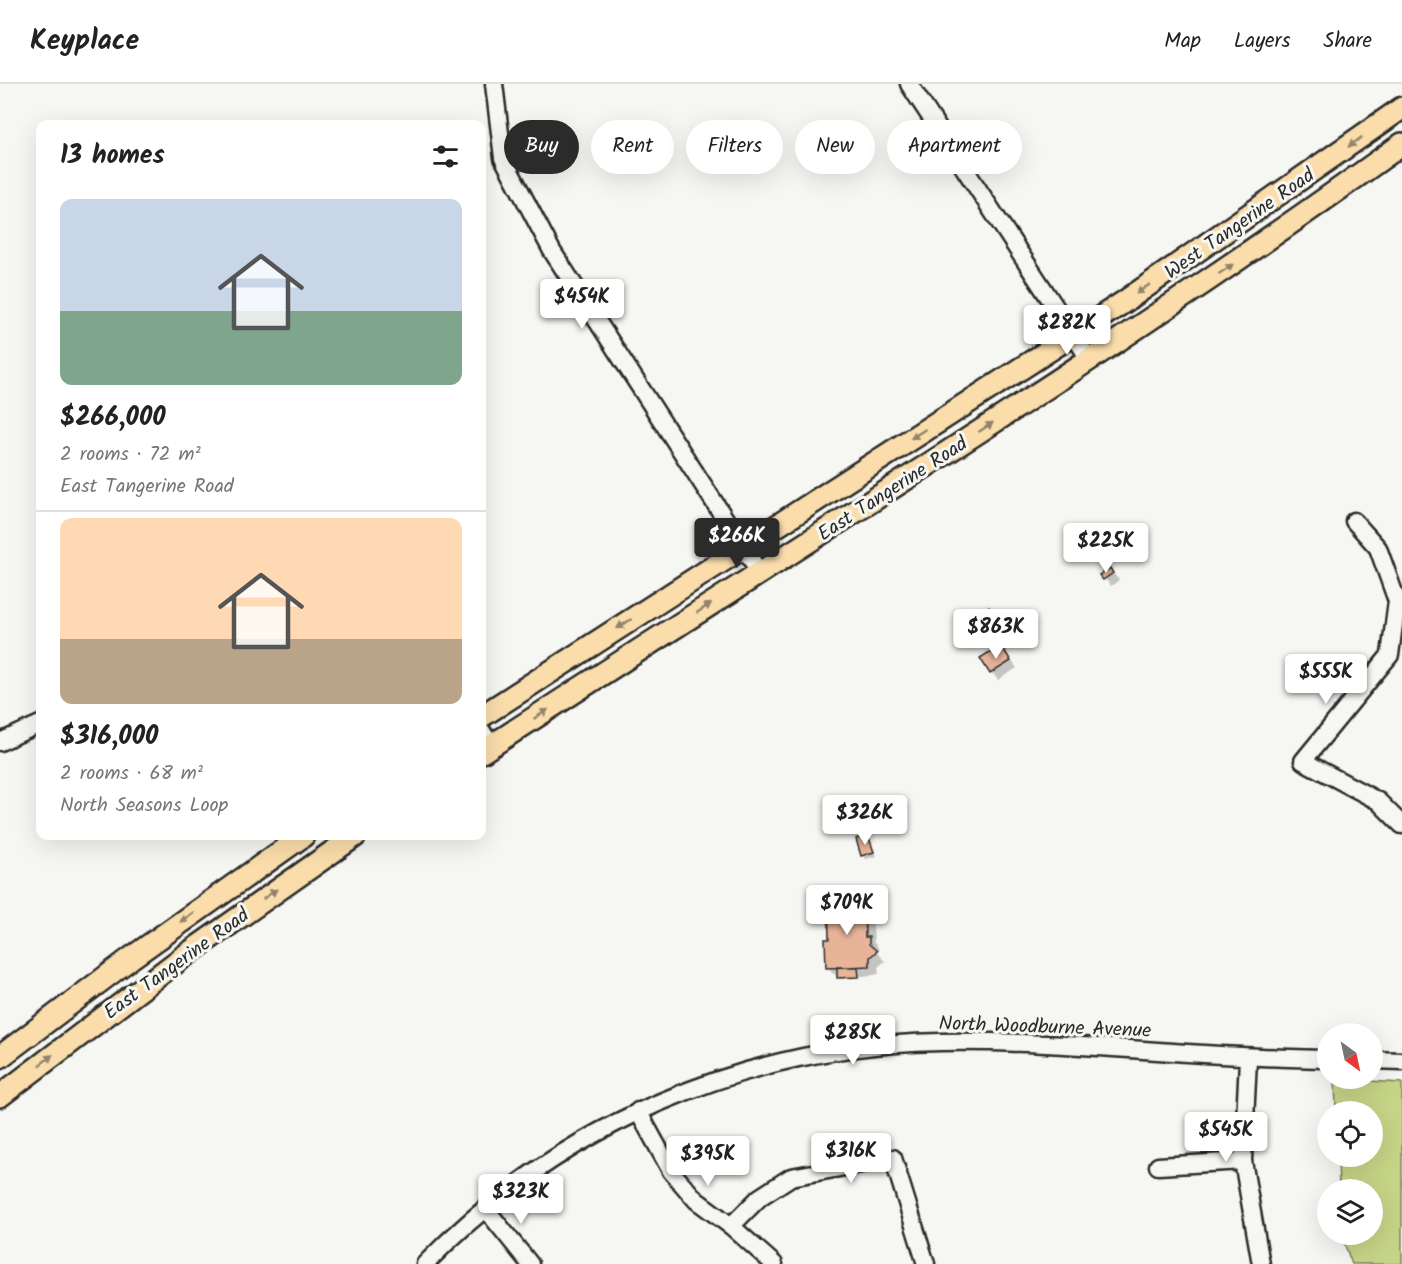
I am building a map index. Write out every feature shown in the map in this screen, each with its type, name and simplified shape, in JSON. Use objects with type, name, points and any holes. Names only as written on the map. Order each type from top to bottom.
[{"type":"main road","name":"West Tangerine Road","points":[[1073,334],[1210,244],[1402,108]]},
{"type":"main road","name":"West Tangerine Road","points":[[1090,360],[1264,243],[1402,144]]},
{"type":"main road","name":"East Tangerine Road","points":[[486,713],[1073,334]]},
{"type":"main road","name":"East Tangerine Road","points":[[486,742],[760,573],[1090,360]]},
{"type":"main road","name":"East Tangerine Road","points":[[0,1057],[131,958],[297,840]]},
{"type":"main road","name":"East Tangerine Road","points":[[0,1096],[123,1001],[349,840]]},
{"type":"street","points":[[494,84],[503,158],[530,213],[552,251],[760,573]]},
{"type":"street","points":[[909,84],[1090,360]]},
{"type":"street","points":[[1354,520],[1378,548],[1397,601],[1396,658],[1303,761],[1378,801],[1402,825]]},
{"type":"street","points":[[0,742],[36,726]]},
{"type":"street","name":"North Woodburne Avenue","points":[[425,1264],[485,1208],[546,1163],[638,1111],[689,1090],[760,1067],[881,1045],[985,1043],[1201,1052],[1248,1059],[1317,1059]]},
{"type":"street","points":[[1248,1059],[1243,1161],[1261,1264]]},
{"type":"street","points":[[1383,1060],[1402,1061]]},
{"type":"street","points":[[638,1111],[671,1171],[696,1200],[731,1226],[774,1264]]},
{"type":"street","points":[[731,1226],[760,1197],[791,1177],[893,1158],[926,1264]]},
{"type":"street","points":[[1158,1166],[1243,1161]]},
{"type":"street","points":[[485,1208],[530,1264]]},
{"type":"green space","points":[[1383,1082],[1402,1083],[1402,1264],[1352,1264],[1345,1245],[1383,1245],[1383,1179],[1339,1179],[1338,1167],[1383,1167],[1383,1101],[1336,1101],[1335,1089],[1383,1089]]},
{"type":"building","points":[[1110,568],[1113,573],[1103,580],[1099,575]]},
{"type":"building","points":[[989,607],[994,616],[978,626],[973,617]]},
{"type":"building","points":[[1001,645],[1011,661],[990,674],[980,658]]},
{"type":"building","points":[[868,835],[874,852],[861,856],[856,839]]},
{"type":"building","points":[[864,901],[865,937],[869,937],[869,944],[877,951],[870,957],[870,966],[826,968],[825,939],[829,939],[828,903]]},
{"type":"building","points":[[837,967],[858,967],[859,977],[837,978]]}]
